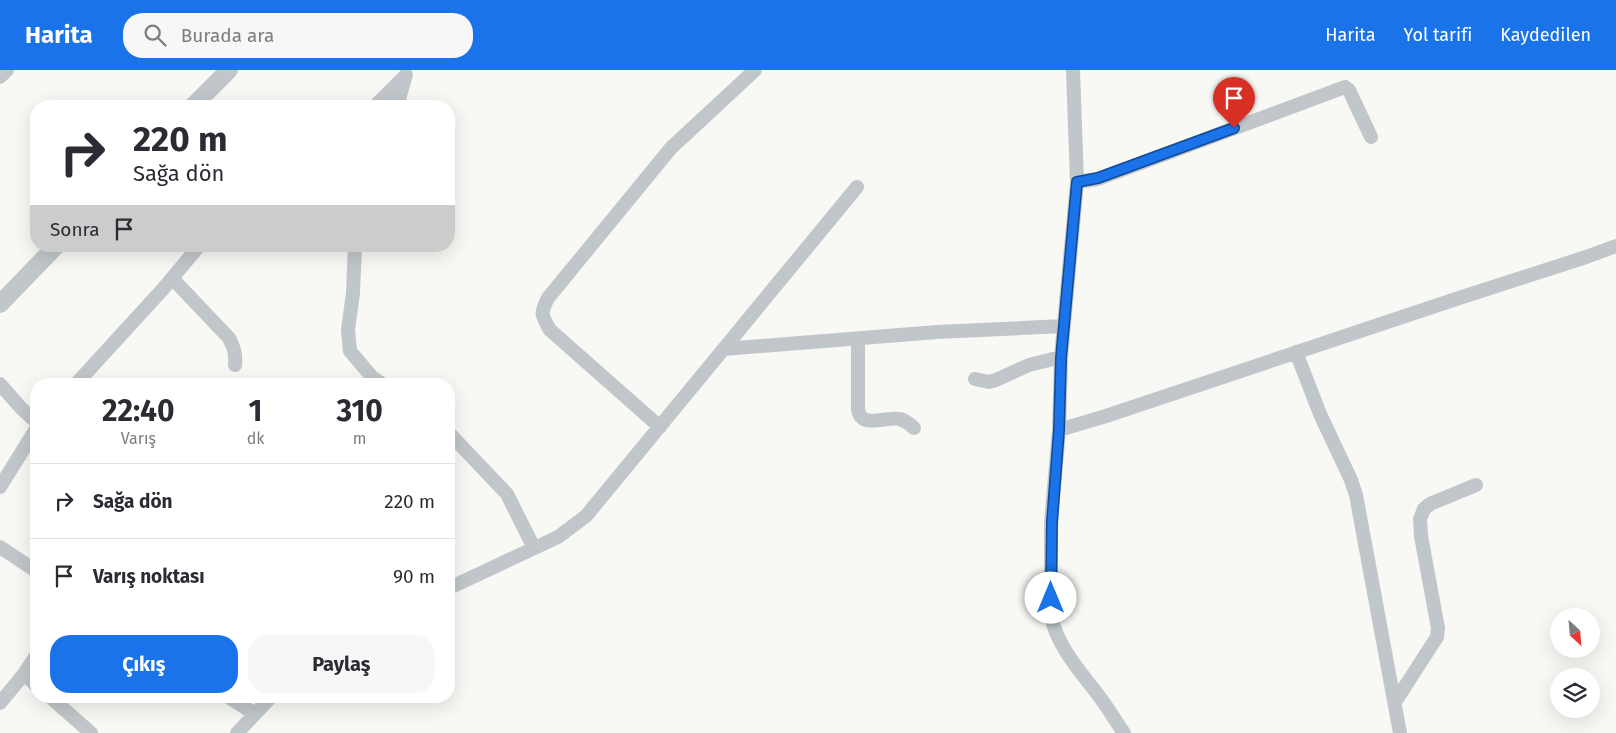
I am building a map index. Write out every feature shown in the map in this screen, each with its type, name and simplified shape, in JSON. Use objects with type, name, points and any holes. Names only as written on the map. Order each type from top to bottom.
[{"type":"street","points":[[0,77],[7,70]]},
{"type":"street","points":[[199,100],[229,70]]},
{"type":"street","points":[[660,427],[550,330],[542,310],[548,298],[671,148],[755,70]]},
{"type":"street","points":[[1073,70],[1077,182],[1061,358],[1059,430],[1052,522],[1051,616],[1054,628],[1067,654],[1105,704],[1124,733]]},
{"type":"street","points":[[380,100],[407,73]]},
{"type":"street","points":[[399,100],[407,73]]},
{"type":"street","points":[[1077,182],[1098,178],[1345,87],[1349,90],[1371,138]]},
{"type":"street","points":[[455,585],[558,537],[586,516],[857,187]]},
{"type":"street","points":[[1059,430],[1616,246]]},
{"type":"street","points":[[0,304],[50,252]]},
{"type":"street","points":[[81,378],[194,252]]},
{"type":"street","points":[[355,252],[353,293],[348,330],[350,351],[372,378]]},
{"type":"street","points":[[172,278],[229,338],[236,356],[235,365]]},
{"type":"street","points":[[724,350],[946,332],[1064,326]]},
{"type":"street","points":[[858,339],[858,409],[860,417],[868,420],[901,419],[914,428]]},
{"type":"street","points":[[1296,352],[1320,414],[1354,486],[1400,733]]},
{"type":"street","points":[[975,379],[989,382],[1029,365],[1061,358]]},
{"type":"street","points":[[0,384],[30,416]]},
{"type":"street","points":[[455,438],[507,494],[534,548]]},
{"type":"street","points":[[0,487],[30,439]]},
{"type":"street","points":[[1395,702],[1437,637],[1438,628],[1421,536],[1420,519],[1424,509],[1430,504],[1476,485]]},
{"type":"street","points":[[0,547],[30,567]]},
{"type":"street","points":[[0,703],[30,665]]},
{"type":"street","points":[[24,674],[30,680]]},
{"type":"street","points":[[57,703],[91,733]]},
{"type":"street","points":[[238,703],[255,714]]},
{"type":"street","points":[[237,733],[265,703]]},
{"type":"route","points":[[1051,598],[1052,522],[1059,430],[1061,358],[1077,182],[1098,178],[1234,128]]}]
